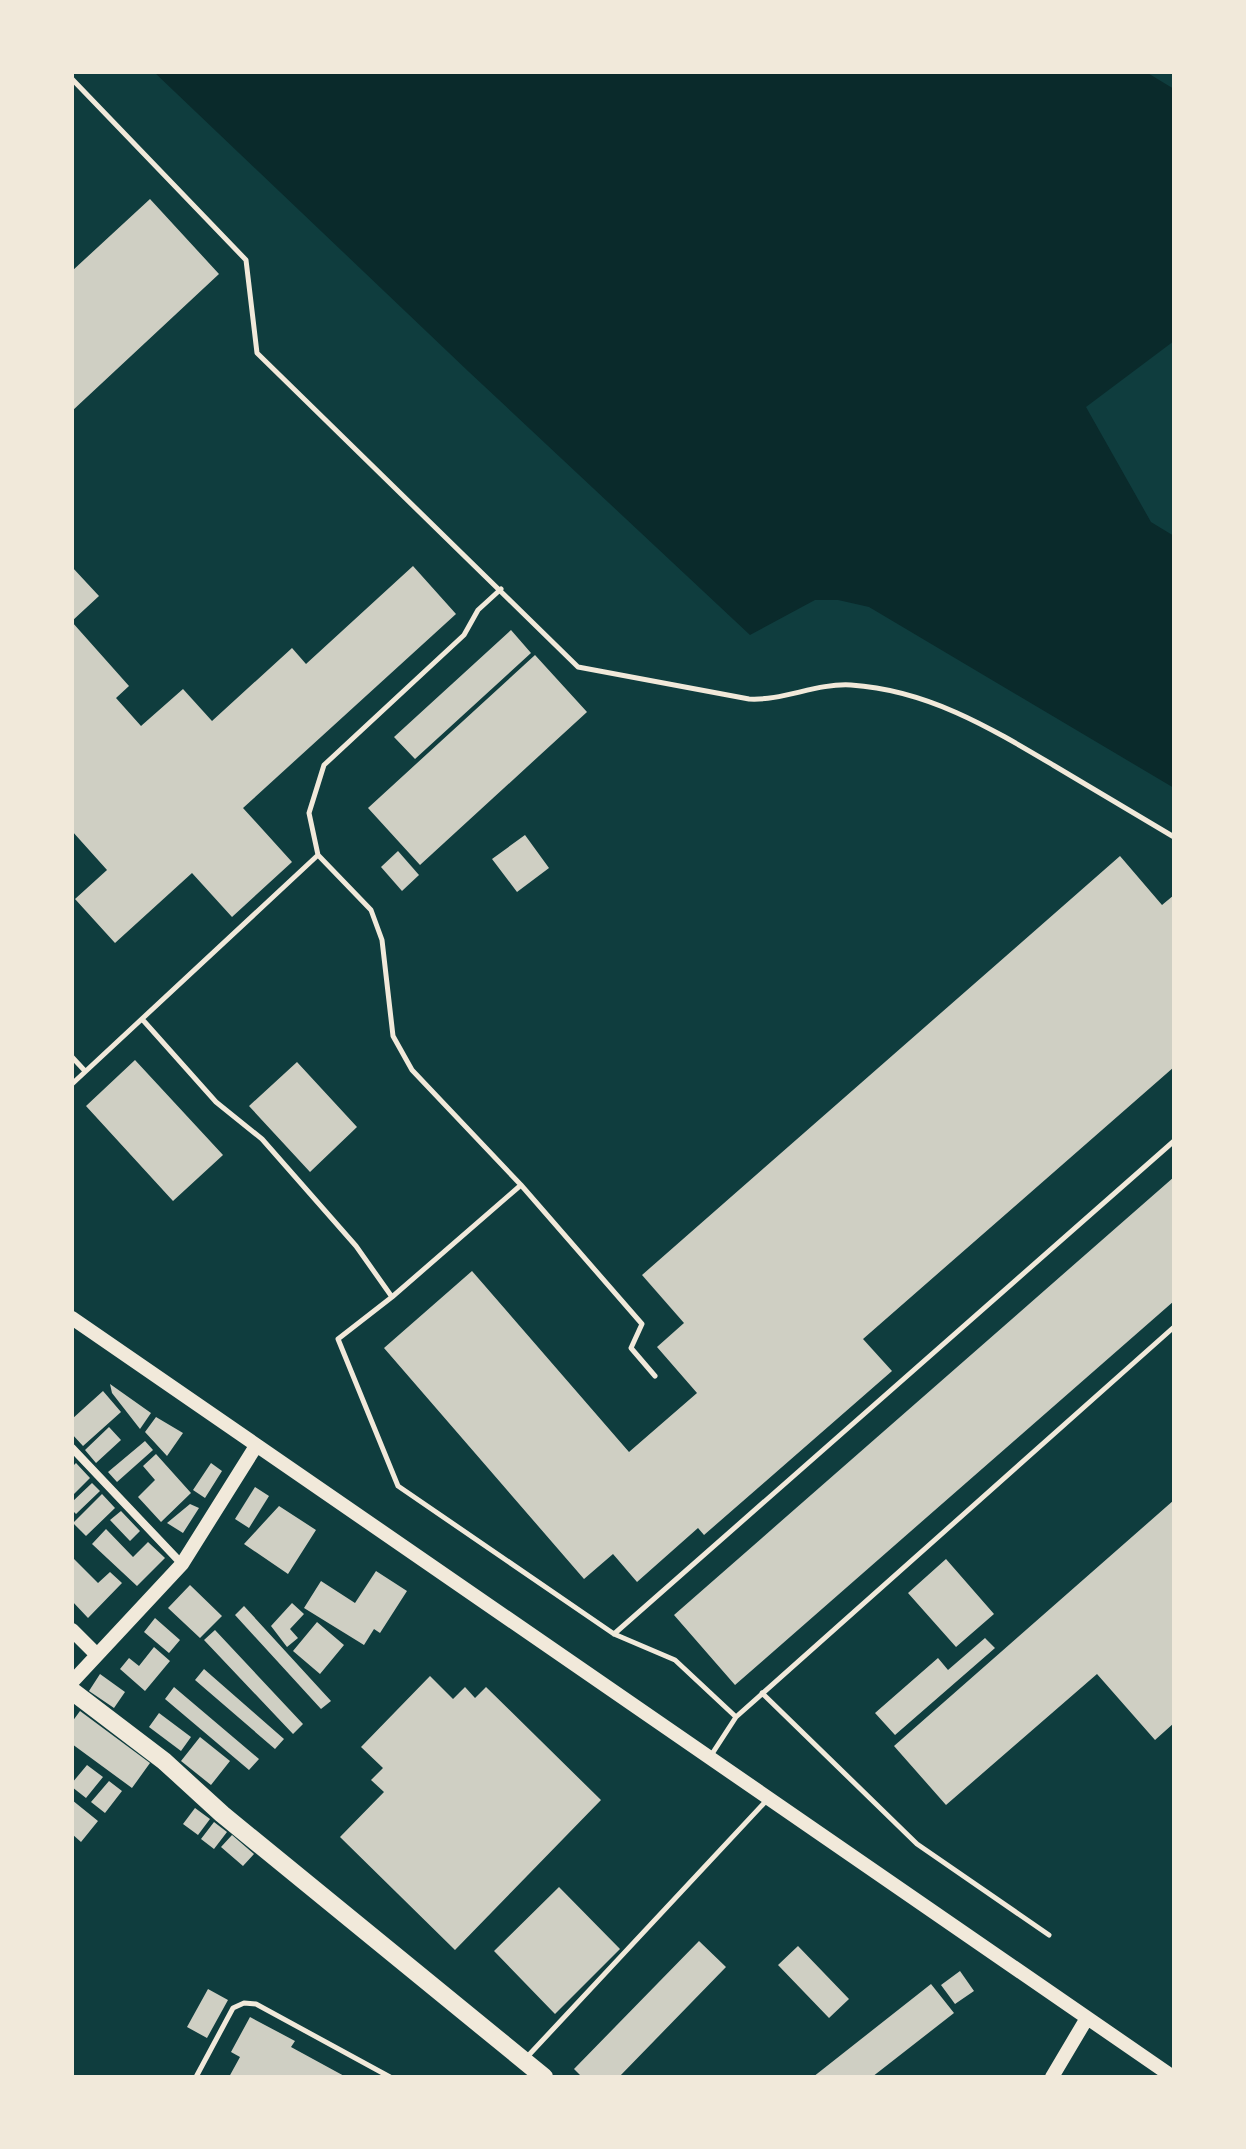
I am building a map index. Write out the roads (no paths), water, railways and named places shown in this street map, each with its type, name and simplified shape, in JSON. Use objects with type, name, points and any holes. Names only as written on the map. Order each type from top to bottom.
[{"type":"highway","points":[[72,1691],[164,1761],[222,1814],[544,2077]]},
{"type":"street","points":[[72,1318],[1173,2077]]},
{"type":"street","points":[[72,1682],[182,1564],[256,1446]]},
{"type":"street","points":[[72,1448],[182,1564]]},
{"type":"street","points":[[72,1630],[96,1654]]},
{"type":"street","points":[[1052,2077],[1087,2018]]},
{"type":"lane","points":[[72,79],[246,260],[257,353],[578,667],[749,699],[766,700],[817,688],[848,685],[901,692],[948,707],[993,730],[1174,837]]},
{"type":"lane","points":[[501,589],[478,610],[464,635],[324,765],[309,813],[318,855],[371,910],[382,940],[393,1036],[412,1070],[521,1185],[642,1324],[631,1348],[655,1376]]},
{"type":"lane","points":[[72,1084],[318,855]]},
{"type":"lane","points":[[142,1019],[216,1102],[272,1151],[356,1246],[392,1297]]},
{"type":"lane","points":[[72,1057],[85,1071]]},
{"type":"lane","points":[[614,1634],[1174,1141]]},
{"type":"lane","points":[[521,1185],[392,1297],[338,1339],[398,1486],[614,1634],[675,1660],[736,1717]]},
{"type":"lane","points":[[710,1758],[736,1717],[1174,1327]]},
{"type":"lane","points":[[762,1693],[917,1844],[1049,1935]]},
{"type":"lane","points":[[524,2061],[769,1797]]},
{"type":"lane","points":[[196,2077],[233,2008],[244,2003],[256,2004],[390,2077]]},
{"type":"water","points":[[154,72],[1146,72],[1174,89],[1174,341],[1086,407],[1151,522],[1174,536],[1174,788],[869,607],[838,600],[815,600],[750,635]]}]
